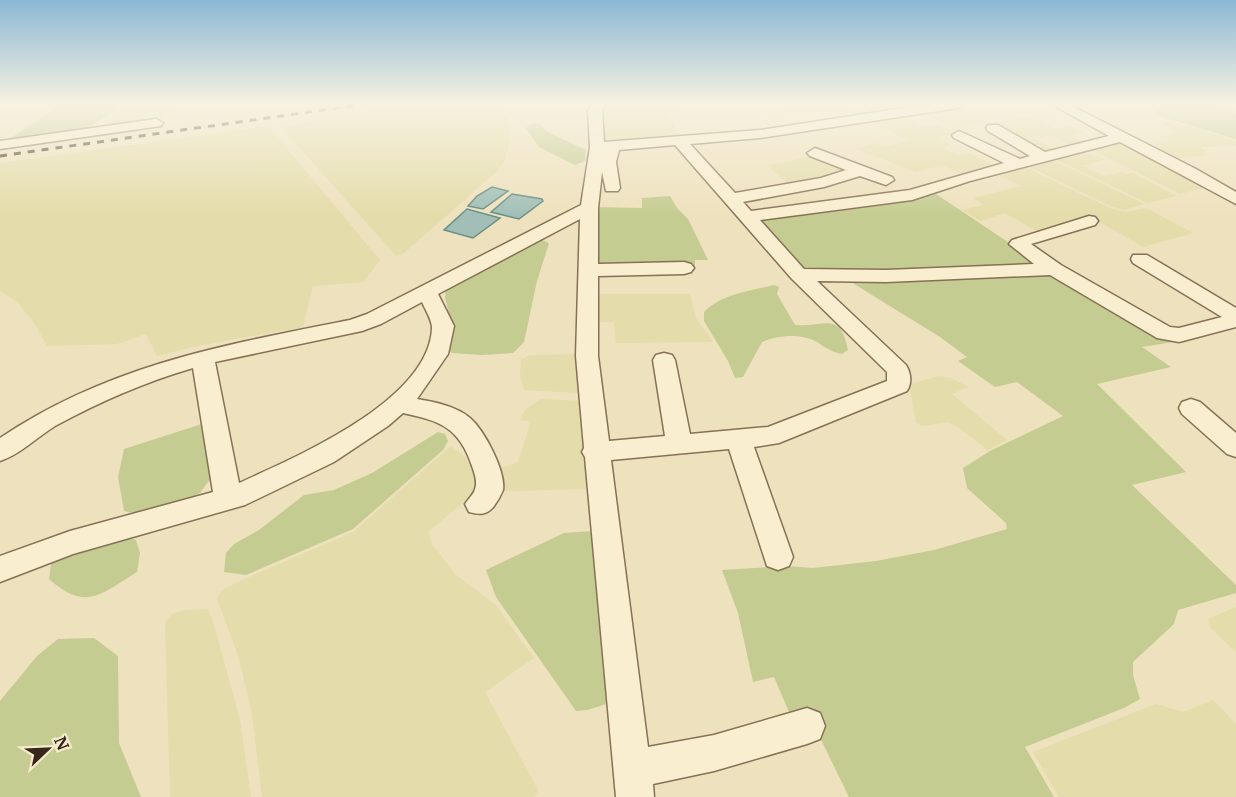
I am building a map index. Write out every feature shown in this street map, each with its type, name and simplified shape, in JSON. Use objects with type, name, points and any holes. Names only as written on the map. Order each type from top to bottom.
[{"type":"street","points":[[0,145],[27,141]]},
{"type":"street","points":[[604,141],[612,188]]},
{"type":"street","points":[[605,146],[688,141]]},
{"type":"street","points":[[972,141],[1018,164]]},
{"type":"street","points":[[1015,141],[1042,157]]},
{"type":"street","points":[[745,217],[912,195],[1105,141]]},
{"type":"street","points":[[1130,141],[1236,199]]},
{"type":"street","points":[[595,452],[770,436],[899,385],[898,370],[799,275],[680,142]]},
{"type":"street","points":[[605,146],[589,208],[587,356],[595,452],[633,783],[714,753],[807,726]]},
{"type":"street","points":[[815,153],[886,180]]},
{"type":"street","points":[[729,199],[824,182],[859,171]]},
{"type":"street","points":[[0,451],[23,433],[72,404],[138,376],[203,358],[354,326],[374,319],[589,208]]},
{"type":"street","points":[[1089,221],[1018,244],[1054,269],[1165,333],[1179,335],[1236,318]]},
{"type":"street","points":[[1140,259],[1236,318]]},
{"type":"street","points":[[587,270],[684,268]]},
{"type":"street","points":[[799,275],[886,276],[1054,269]]},
{"type":"street","points":[[0,569],[70,543],[228,499],[325,455],[379,420],[398,403],[413,389],[437,354],[443,326],[428,293]]},
{"type":"street","points":[[203,358],[228,499]]},
{"type":"street","points":[[664,360],[679,444]]},
{"type":"street","points":[[398,403],[443,414],[464,427],[479,452],[490,482],[489,493],[479,504]]},
{"type":"street","points":[[1191,408],[1236,447]]},
{"type":"street","points":[[738,438],[778,557]]},
{"type":"shaded area","points":[[158,141],[281,141],[380,260],[364,282],[313,286],[303,327],[197,346],[157,356],[146,334],[117,344],[47,346],[33,321],[17,302],[0,291],[0,163]]},
{"type":"shaded area","points":[[294,141],[509,141],[505,160],[495,173],[404,253],[396,256]]},
{"type":"shaded area","points":[[907,141],[944,141],[951,145],[942,148],[958,155],[969,153],[996,167],[964,175],[942,165],[916,172],[854,148],[877,143],[884,147]]},
{"type":"shaded area","points":[[1018,141],[1040,141],[1055,150],[1040,154]]},
{"type":"shaded area","points":[[1064,141],[1082,143],[1072,145]]},
{"type":"shaded area","points":[[1123,141],[1205,185],[1203,188],[1180,194],[1087,147]]},
{"type":"shaded area","points":[[1167,141],[1236,141],[1236,146],[1201,147],[1208,155],[1177,159],[1154,144]]},
{"type":"shaded area","points":[[1083,149],[1089,151],[1084,153],[1106,159],[1083,166],[1104,176],[1121,172],[1133,173],[1177,196],[1147,203],[1051,157]]},
{"type":"shaded area","points":[[813,154],[853,170],[789,185],[767,165],[791,161]]},
{"type":"shaded area","points":[[1048,158],[1145,204],[1124,210],[1113,207],[1025,165]]},
{"type":"shaded area","points":[[1023,166],[1112,209],[1126,212],[1146,208],[1193,233],[1143,247],[1096,220],[1038,232],[1005,213],[980,221],[962,210],[984,205],[973,198],[1021,186],[997,174]]},
{"type":"shaded area","points":[[594,294],[690,294],[696,318],[713,342],[616,343],[614,322],[594,322]]},
{"type":"shaded area","points":[[576,354],[579,393],[524,390],[520,375],[521,360],[530,355]]},
{"type":"shaded area","points":[[939,376],[951,378],[969,387],[952,394],[1007,440],[988,450],[958,427],[947,422],[922,426],[916,422],[910,389],[913,383]]},
{"type":"shaded area","points":[[541,399],[580,401],[588,489],[504,491],[495,470],[518,462],[531,421],[519,420],[526,409]]},
{"type":"shaded area","points":[[451,446],[467,458],[482,480],[481,488],[428,532],[432,544],[455,574],[496,605],[534,658],[485,692],[539,792],[533,797],[262,797],[252,714],[239,658],[217,599],[221,591],[353,532]]},
{"type":"shaded area","points":[[1236,607],[1236,652],[1210,627],[1208,619]]},
{"type":"shaded area","points":[[207,609],[213,621],[240,720],[251,797],[170,797],[165,622],[172,614],[185,610]]},
{"type":"shaded area","points":[[1213,700],[1236,724],[1236,797],[1059,797],[1033,752],[1156,704],[1183,712]]},
{"type":"green space","points":[[535,141],[567,141],[586,150],[585,161],[575,165],[539,147]]},
{"type":"green space","points":[[933,192],[1038,262],[1036,267],[811,273],[796,267],[755,223],[760,217],[869,205]]},
{"type":"green space","points":[[670,196],[677,208],[688,219],[708,260],[695,260],[695,266],[595,268],[597,207],[642,208],[642,198]]},
{"type":"green space","points":[[542,240],[549,243],[537,281],[524,342],[513,353],[482,355],[452,353],[448,350],[454,332],[445,298],[446,290]]},
{"type":"green space","points":[[1046,273],[1065,279],[1173,342],[1142,347],[1171,367],[1097,384],[1186,472],[1132,485],[1236,585],[1236,593],[1178,610],[1174,624],[1133,662],[1133,675],[1140,699],[1124,708],[1025,747],[1054,797],[849,797],[810,717],[789,712],[774,677],[753,682],[738,613],[722,570],[786,566],[813,568],[876,561],[934,550],[1007,529],[1006,523],[967,488],[963,468],[990,451],[1063,416],[1017,382],[995,387],[958,361],[967,357],[940,337],[846,279]]},
{"type":"green space","points":[[774,285],[779,287],[777,294],[795,325],[829,323],[835,325],[845,337],[848,350],[842,354],[838,353],[804,337],[775,338],[762,342],[743,377],[735,378],[728,361],[704,321],[704,312],[728,297]]},
{"type":"green space","points":[[205,423],[216,471],[200,493],[174,507],[145,516],[124,511],[118,477],[124,449]]},
{"type":"green space","points":[[438,432],[445,434],[448,441],[443,450],[353,529],[246,575],[224,572],[226,553],[234,544],[259,530],[304,495],[334,490],[372,473]]},
{"type":"green space","points":[[593,531],[613,702],[576,711],[496,597],[486,570],[564,533]]},
{"type":"green space","points":[[124,537],[136,540],[140,553],[137,572],[103,593],[84,597],[73,595],[49,579],[51,563],[69,550]]},
{"type":"green space","points":[[94,638],[118,656],[119,743],[141,797],[0,797],[0,701],[37,656],[58,639]]},
{"type":"water","points":[[492,187],[508,191],[483,209],[468,206],[477,196]]},
{"type":"water","points":[[512,194],[543,201],[519,219],[491,212]]},
{"type":"water","points":[[467,209],[500,218],[473,238],[444,230]]},
{"type":"railway","points":[[0,156],[104,141]]}]
